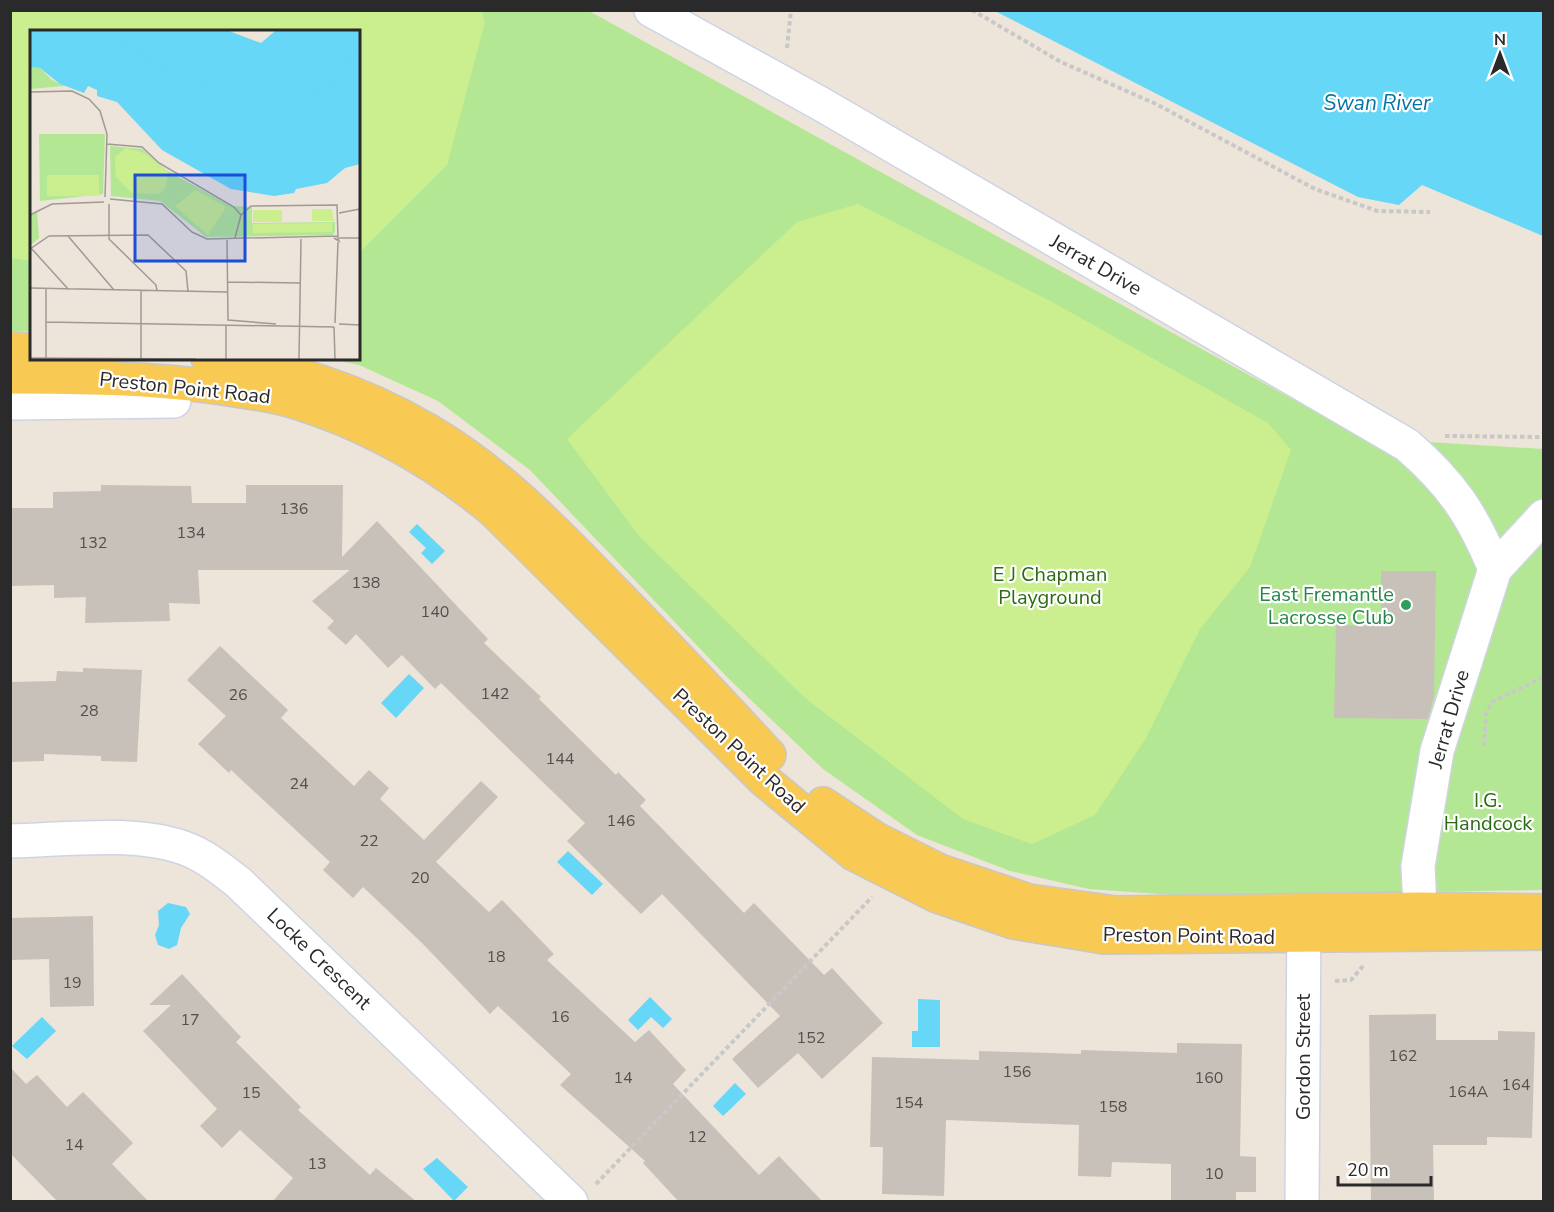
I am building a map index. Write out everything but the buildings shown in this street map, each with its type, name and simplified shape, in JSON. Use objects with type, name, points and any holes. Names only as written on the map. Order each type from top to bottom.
[{"type":"main road","points":[[10,349],[30,350]]},
{"type":"main road","name":"Preston Point Road","points":[[228,360],[249,362],[324,383],[382,407],[428,430],[482,468],[509,490],[624,601],[784,771],[845,820],[940,872],[1029,902],[1116,913],[1304,925],[1544,933]]},
{"type":"main road","name":"Preston Point Road","points":[[10,377],[98,377],[254,392],[295,401],[351,422],[406,447],[459,482],[494,511],[764,780],[854,854],[938,896],[1013,922],[1092,935],[1304,925],[1420,909],[1544,910]]},
{"type":"street","name":"Jerrat Drive","points":[[651,10],[821,104],[1407,445],[1432,467],[1461,501],[1480,533],[1495,569]]},
{"type":"street","points":[[10,403],[174,401]]},
{"type":"street","name":"Jerrat Drive","points":[[1420,909],[1418,866],[1437,751],[1495,569],[1544,516]]},
{"type":"street","name":"Locke Crescent","points":[[10,841],[128,838],[184,848],[209,860],[238,882],[583,1193]]},
{"type":"street","name":"Gordon Street","points":[[1302,1202],[1304,925]]},
{"type":"path","points":[[972,10],[1061,62],[1156,104],[1315,189],[1377,211],[1430,212]]},
{"type":"path","points":[[1437,435],[1544,437]]},
{"type":"path","points":[[1484,746],[1486,713],[1492,702],[1544,677]]},
{"type":"path","points":[[583,1193],[879,890],[888,871]]},
{"type":"green space","points":[[481,10],[485,22],[447,165],[360,252],[360,30],[30,30],[30,261],[11,258],[11,11]]},
{"type":"green space","name":"E J Chapman Playground","points":[[11,11],[589,11],[1363,438],[1543,449],[1543,890],[1173,895],[1089,889],[1010,871],[917,835],[823,769],[729,679],[530,470],[438,401],[359,365],[336,360],[360,360],[360,30],[30,30],[30,331],[11,331]]},
{"type":"green space","points":[[858,204],[1054,303],[1268,423],[1291,450],[1250,567],[1200,629],[1146,738],[1095,815],[1032,844],[963,819],[804,697],[639,536],[567,439],[797,222]]},
{"type":"water","name":"Swan River","points":[[995,11],[1543,11],[1543,236],[1422,185],[1399,205],[1358,197]]},
{"type":"water","points":[[417,524],[445,551],[432,564],[421,553],[426,548],[409,532]]},
{"type":"water","points":[[409,674],[424,688],[396,718],[381,703]]},
{"type":"water","points":[[568,851],[603,884],[592,895],[557,862]]},
{"type":"water","points":[[168,903],[186,907],[190,914],[181,928],[177,945],[169,949],[158,945],[155,935],[159,925],[158,911]]},
{"type":"water","points":[[650,997],[672,1019],[663,1028],[651,1017],[638,1030],[628,1020]]},
{"type":"water","points":[[918,999],[940,1000],[940,1047],[912,1047],[912,1031],[918,1031]]},
{"type":"water","points":[[42,1017],[56,1031],[27,1059],[12,1046]]},
{"type":"water","points":[[735,1083],[746,1094],[723,1116],[713,1106]]},
{"type":"water","points":[[437,1158],[468,1187],[454,1201],[423,1169]]},
{"type":"place","name":"East Fremantle Lacrosse Club","points":[[1406,605]]},
{"type":"park label","name":"I.G. Handcock","points":[[1488,812]]}]
